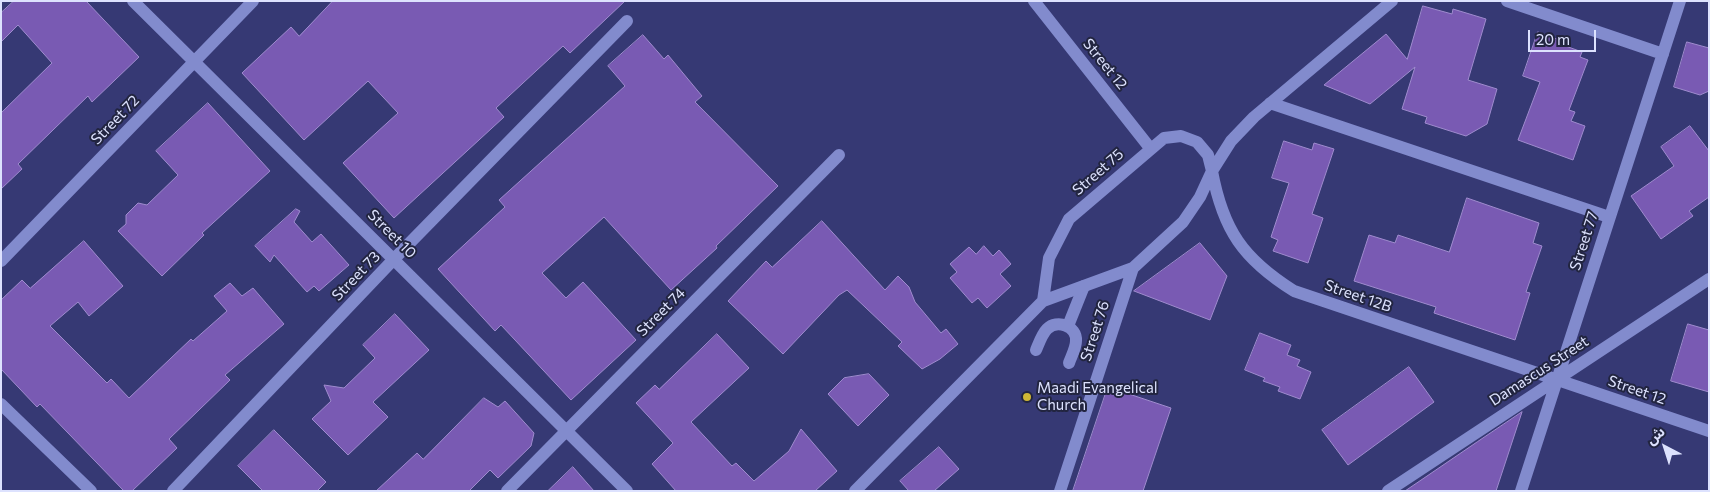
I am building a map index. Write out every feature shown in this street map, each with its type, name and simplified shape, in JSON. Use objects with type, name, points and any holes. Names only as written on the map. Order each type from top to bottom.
[{"type":"street","name":"Street 10","points":[[133,1],[627,491]]},
{"type":"street","name":"Street 72","points":[[1,261],[253,1]]},
{"type":"street","name":"Street 12","points":[[1034,1],[1150,148]]},
{"type":"street","points":[[855,491],[1043,301],[1133,268],[1183,222],[1200,197],[1212,171],[1231,141],[1270,102],[1392,1]]},
{"type":"street","points":[[1507,1],[1663,54]]},
{"type":"street","name":"Street 77","points":[[1521,491],[1555,380],[1680,1]]},
{"type":"street","name":"Street 73","points":[[173,491],[394,259],[627,21]]},
{"type":"street","points":[[1270,102],[1609,218]]},
{"type":"street","name":"Street 75","points":[[1043,301],[1044,280],[1049,258],[1069,219],[1150,148],[1164,138],[1181,136],[1196,142],[1208,154],[1212,171]]},
{"type":"street","name":"Street 74","points":[[507,491],[839,156]]},
{"type":"street","name":"Street 12B","points":[[1212,171],[1218,201],[1234,235],[1247,254],[1268,275],[1294,291],[1555,380]]},
{"type":"street","name":"Street 76","points":[[1060,491],[1133,268]]},
{"type":"street","name":"Damascus Street","points":[[1388,491],[1709,280]]},
{"type":"street","points":[[1068,326],[1084,286]]},
{"type":"street","points":[[1036,350],[1046,330],[1060,323],[1068,326],[1073,330],[1076,342],[1069,364]]},
{"type":"street","name":"Street 12","points":[[1555,380],[1709,431]]},
{"type":"street","points":[[1,404],[91,491]]},
{"type":"building","points":[[14,1],[86,1],[139,57],[92,102],[88,96],[18,164],[22,169],[1,189],[1,113],[52,63],[18,25],[1,42],[1,13]]},
{"type":"building","points":[[333,1],[625,1],[570,53],[563,46],[496,108],[504,117],[394,218],[343,163],[398,113],[368,81],[304,140],[242,73],[291,27],[299,36]]},
{"type":"building","points":[[1423,6],[1452,14],[1453,9],[1486,19],[1468,80],[1497,89],[1487,124],[1466,136],[1425,123],[1427,117],[1402,109],[1415,67],[1370,104],[1324,85],[1386,34],[1407,59]]},
{"type":"building","points":[[1538,32],[1565,42],[1563,45],[1582,52],[1580,57],[1588,60],[1569,110],[1575,112],[1571,121],[1585,126],[1573,160],[1518,140],[1540,82],[1523,76]]},
{"type":"building","points":[[643,35],[664,59],[668,55],[702,96],[695,102],[778,186],[716,246],[717,248],[671,290],[604,217],[542,273],[566,298],[583,282],[636,340],[571,400],[501,325],[495,331],[438,269],[505,207],[499,200],[625,86],[608,66]]},
{"type":"building","points":[[1687,42],[1709,48],[1709,91],[1700,95],[1674,87]]},
{"type":"building","points":[[208,103],[270,171],[202,233],[204,235],[162,276],[118,231],[126,224],[126,215],[138,203],[147,205],[178,175],[156,151]]},
{"type":"building","points":[[1690,126],[1709,151],[1709,197],[1689,211],[1693,216],[1661,239],[1631,196],[1674,166],[1661,147]]},
{"type":"building","points":[[1284,141],[1312,150],[1314,143],[1334,149],[1312,214],[1323,218],[1308,263],[1273,251],[1278,240],[1271,237],[1289,183],[1272,178]]},
{"type":"building","points":[[1467,198],[1539,223],[1533,243],[1542,246],[1526,292],[1530,293],[1515,340],[1434,313],[1436,307],[1354,281],[1369,235],[1395,243],[1398,235],[1449,252]]},
{"type":"building","points":[[296,209],[300,211],[294,222],[312,242],[321,234],[349,265],[319,291],[314,286],[307,292],[274,255],[270,262],[255,246]]},
{"type":"building","points":[[822,221],[885,290],[898,276],[909,287],[915,302],[941,333],[946,329],[958,344],[940,359],[922,369],[898,346],[902,342],[847,290],[839,295],[783,354],[728,301],[766,261],[772,267]]},
{"type":"building","points":[[84,241],[123,286],[89,316],[78,302],[50,326],[107,383],[111,379],[129,398],[191,339],[193,341],[227,311],[214,296],[230,283],[242,296],[253,288],[284,324],[225,375],[230,380],[169,439],[177,448],[132,491],[124,491],[40,404],[37,407],[1,369],[1,300],[22,280],[30,288]]},
{"type":"building","points":[[1200,243],[1227,276],[1210,320],[1134,291]]},
{"type":"building","points":[[984,246],[993,256],[999,250],[1011,264],[1000,274],[1011,286],[987,308],[978,298],[972,303],[950,278],[957,272],[950,264],[969,247],[976,254]]},
{"type":"building","points":[[395,314],[429,350],[373,402],[388,417],[348,455],[312,419],[331,401],[324,385],[344,388],[375,358],[363,345]]},
{"type":"building","points":[[1688,324],[1709,330],[1709,392],[1671,381]]},
{"type":"building","points":[[1260,333],[1291,345],[1287,355],[1300,360],[1297,366],[1311,372],[1300,399],[1278,391],[1280,387],[1263,381],[1265,378],[1245,370]]},
{"type":"building","points":[[717,334],[749,368],[691,422],[732,466],[736,463],[754,481],[789,451],[801,429],[837,471],[815,491],[676,491],[652,464],[673,443],[636,403],[655,385],[659,389]]},
{"type":"building","points":[[1409,367],[1434,402],[1348,465],[1322,430]]},
{"type":"building","points":[[869,374],[889,395],[858,426],[828,394],[844,378]]},
{"type":"building","points":[[1108,387],[1171,408],[1143,491],[1073,491]]},
{"type":"building","points":[[484,398],[498,407],[505,401],[534,433],[531,446],[498,478],[490,470],[469,491],[376,491],[417,453],[423,459]]},
{"type":"building","points":[[1522,412],[1496,491],[1405,491],[1477,442]]},
{"type":"building","points":[[274,430],[326,482],[317,491],[263,491],[238,466]]},
{"type":"building","points":[[939,447],[959,469],[934,491],[909,491],[900,481]]},
{"type":"building","points":[[573,467],[594,491],[548,491]]},
{"type":"place","name":"Maadi Evangelical Church","points":[[1027,397]]}]
